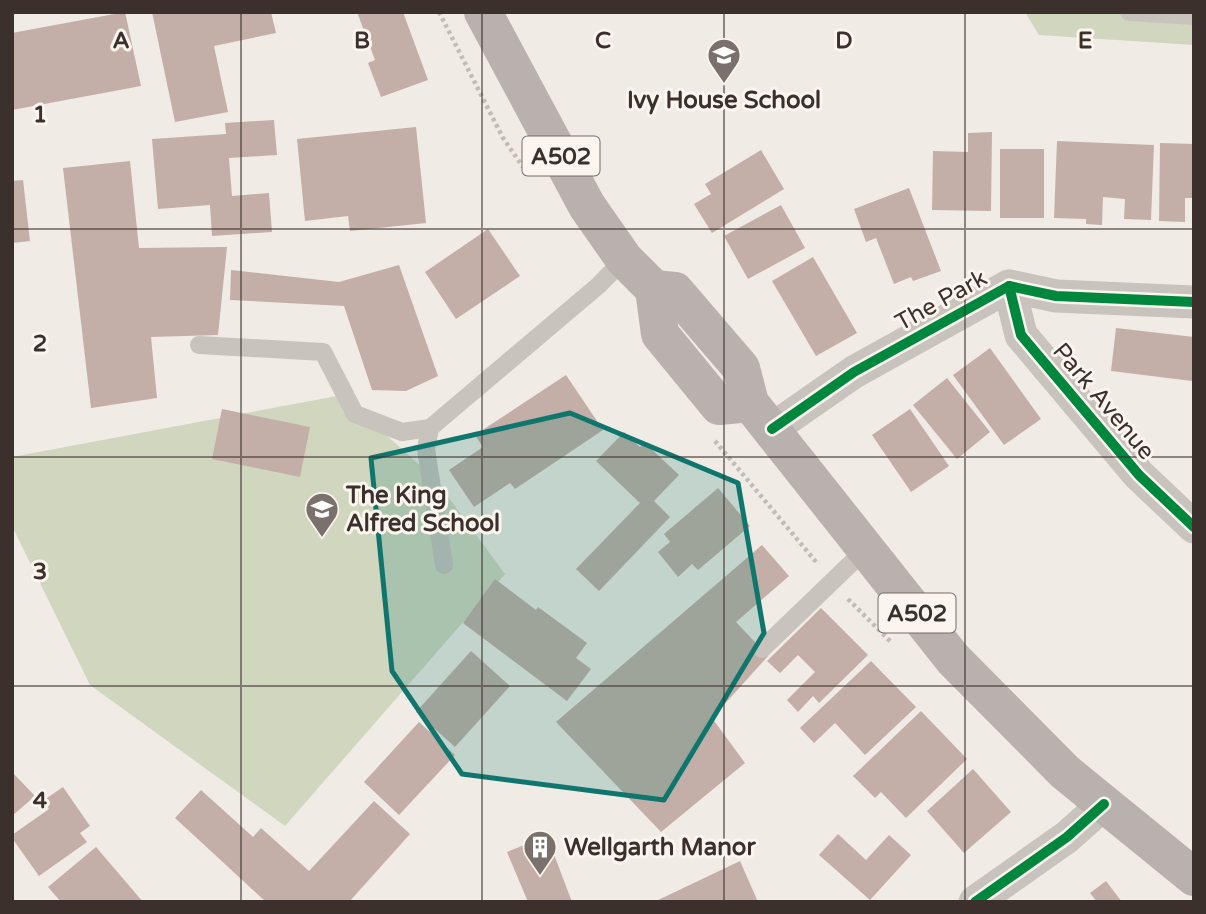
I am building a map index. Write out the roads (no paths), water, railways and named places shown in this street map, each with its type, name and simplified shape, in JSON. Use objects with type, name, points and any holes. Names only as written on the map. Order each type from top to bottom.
[{"type":"main road","name":"A502","points":[[484,12],[587,206],[624,259],[654,289],[675,291],[688,303],[741,368],[761,416],[953,659],[1065,772],[1194,877]]},
{"type":"street","name":"The Park","points":[[761,416],[854,372],[1009,286],[1056,296],[1194,303]]},
{"type":"street","name":"Park Avenue","points":[[1009,286],[1021,335],[1139,475],[1194,527]]},
{"type":"street","points":[[975,902],[1067,838],[1104,804]]},
{"type":"lane","points":[[1129,12],[1194,16]]},
{"type":"lane","points":[[199,345],[323,352],[355,414],[402,432],[430,428],[599,285],[624,259]]},
{"type":"lane","points":[[430,428],[426,449],[444,565]]},
{"type":"lane","points":[[762,649],[866,549]]},
{"type":"place","name":"Ivy House School","points":[[724,85]]},
{"type":"place","name":"The King Alfred School","points":[[322,539]]},
{"type":"place","name":"Wellgarth Manor","points":[[540,877]]}]
